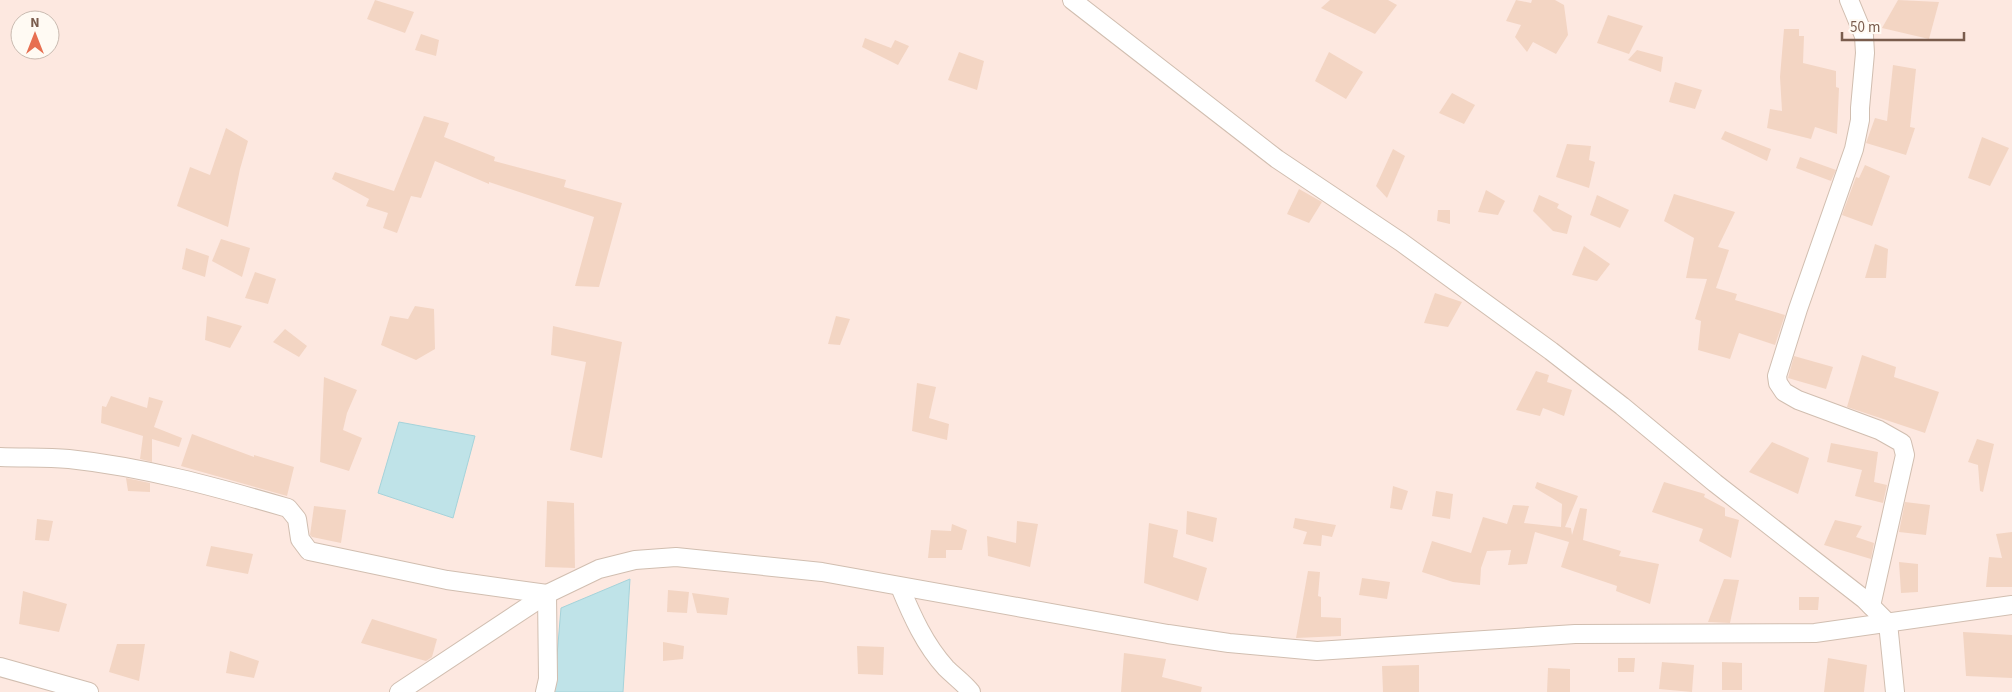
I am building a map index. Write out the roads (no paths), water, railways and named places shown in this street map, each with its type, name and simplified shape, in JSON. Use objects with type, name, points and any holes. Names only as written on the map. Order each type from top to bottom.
[{"type":"street","points":[[1849,0],[1864,36],[1865,53],[1860,120],[1854,149],[1798,309],[1777,376],[1778,384],[1784,392],[1798,400],[1879,430],[1902,443],[1905,455],[1871,606]]},
{"type":"street","points":[[1076,2],[1277,159],[1401,242],[1551,351],[1871,606],[1888,623],[1896,692]]},
{"type":"street","points":[[0,457],[67,459],[188,479],[288,508],[298,519],[300,539],[309,551],[447,580],[546,594]]},
{"type":"street","points":[[399,692],[546,594],[599,569],[635,560],[676,557],[822,572],[1168,634],[1228,643],[1317,651],[1575,634],[1816,633],[2012,605]]},
{"type":"street","points":[[900,587],[913,619],[928,644],[946,667],[971,692]]},
{"type":"street","points":[[545,692],[548,679],[546,594]]},
{"type":"street","points":[[0,666],[89,692]]},
{"type":"water","points":[[399,422],[475,436],[453,518],[378,493]]},
{"type":"water","points":[[630,579],[623,692],[554,692],[561,608]]}]
